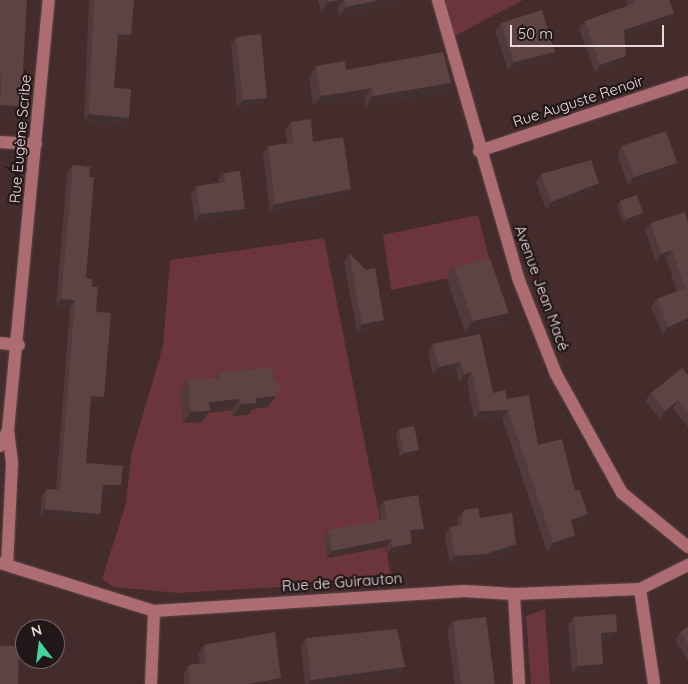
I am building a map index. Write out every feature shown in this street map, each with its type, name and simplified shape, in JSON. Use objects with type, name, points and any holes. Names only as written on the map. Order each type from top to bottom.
[{"type":"street","name":"Rue Eugène Scribe","points":[[4,564],[12,464],[8,430],[19,344],[49,0]]},
{"type":"street","name":"Avenue Jean Macé","points":[[438,0],[479,151],[518,278],[556,374],[596,452],[622,493],[688,547]]},
{"type":"street","name":"Rue Auguste Renoir","points":[[479,151],[688,82]]},
{"type":"street","points":[[0,142],[36,144]]},
{"type":"street","points":[[0,343],[19,344]]},
{"type":"street","name":"Rue Eugène Scribe","points":[[0,446],[8,430]]},
{"type":"street","name":"Rue de Guirauton","points":[[4,564],[154,611],[464,591],[514,594],[640,589],[688,565]]},
{"type":"street","points":[[640,589],[654,684]]},
{"type":"street","points":[[514,594],[519,684]]},
{"type":"street","points":[[151,684],[154,611]]},
{"type":"shaded area","points":[[438,0],[523,0],[449,39]]},
{"type":"shaded area","points":[[478,215],[492,269],[391,290],[383,235]]},
{"type":"shaded area","points":[[324,238],[392,580],[178,593],[114,587],[102,579],[125,507],[132,452],[163,346],[170,260]]},
{"type":"shaded area","points":[[545,609],[550,684],[531,684],[526,616]]},
{"type":"building","points":[[0,0],[27,0],[21,106],[0,105],[2,74],[0,74]]},
{"type":"building","points":[[94,0],[134,0],[131,35],[118,34],[114,88],[131,89],[129,118],[89,114]]},
{"type":"building","points":[[344,0],[379,0],[346,7]]},
{"type":"building","points":[[634,0],[669,0],[674,13],[624,30],[626,56],[600,65],[585,21],[635,3]]},
{"type":"building","points":[[542,10],[555,52],[514,62],[501,23]]},
{"type":"building","points":[[261,34],[267,98],[243,100],[236,37]]},
{"type":"building","points":[[443,52],[451,83],[373,96],[372,88],[321,96],[316,66],[345,61],[346,70]]},
{"type":"building","points":[[311,119],[313,142],[343,137],[351,189],[275,204],[268,146],[293,143],[291,122]]},
{"type":"building","points":[[666,131],[677,163],[634,177],[622,146]]},
{"type":"building","points":[[591,160],[599,183],[551,202],[541,174]]},
{"type":"building","points":[[73,165],[90,167],[89,177],[94,177],[86,278],[92,279],[92,287],[98,287],[96,312],[111,313],[104,397],[91,396],[86,463],[123,466],[121,485],[103,485],[100,514],[45,509],[47,489],[60,490],[75,300],[61,299]]},
{"type":"building","points":[[240,171],[245,209],[200,214],[197,186],[225,182],[224,173]]},
{"type":"building","points":[[637,195],[643,213],[626,219],[620,201]]},
{"type":"building","points":[[685,212],[688,222],[688,318],[668,327],[657,299],[685,288],[672,250],[661,254],[651,223]]},
{"type":"building","points":[[350,254],[366,270],[375,268],[384,320],[362,324]]},
{"type":"building","points":[[490,259],[509,313],[473,321],[454,267]]},
{"type":"building","points":[[480,334],[493,393],[505,390],[507,399],[529,395],[538,445],[562,439],[575,491],[579,489],[588,514],[571,520],[575,535],[553,543],[508,410],[480,411],[472,372],[464,374],[461,362],[439,367],[433,344]]},
{"type":"building","points":[[272,368],[274,380],[281,386],[276,396],[256,398],[256,403],[241,404],[240,399],[209,402],[210,411],[191,412],[188,380],[219,378],[218,372]]},
{"type":"building","points":[[682,368],[688,375],[688,412],[678,400],[665,411],[651,393]]},
{"type":"building","points":[[414,426],[419,450],[403,453],[399,429]]},
{"type":"building","points":[[418,495],[424,529],[410,530],[412,544],[392,547],[391,539],[332,551],[328,530],[387,519],[384,501]]},
{"type":"building","points":[[478,508],[480,518],[512,513],[516,544],[486,554],[455,556],[450,527],[461,525],[464,510]]},
{"type":"building","points":[[616,614],[617,632],[601,633],[603,664],[578,666],[574,617]]},
{"type":"building","points":[[486,617],[495,684],[461,684],[453,621]]},
{"type":"building","points":[[688,627],[688,644],[680,632]]},
{"type":"building","points":[[397,629],[405,667],[311,680],[306,638]]},
{"type":"building","points":[[275,632],[281,678],[247,684],[189,684],[189,665],[206,663],[204,645]]},
{"type":"building","points":[[0,646],[15,646],[15,669],[18,669],[18,684],[0,684]]}]
